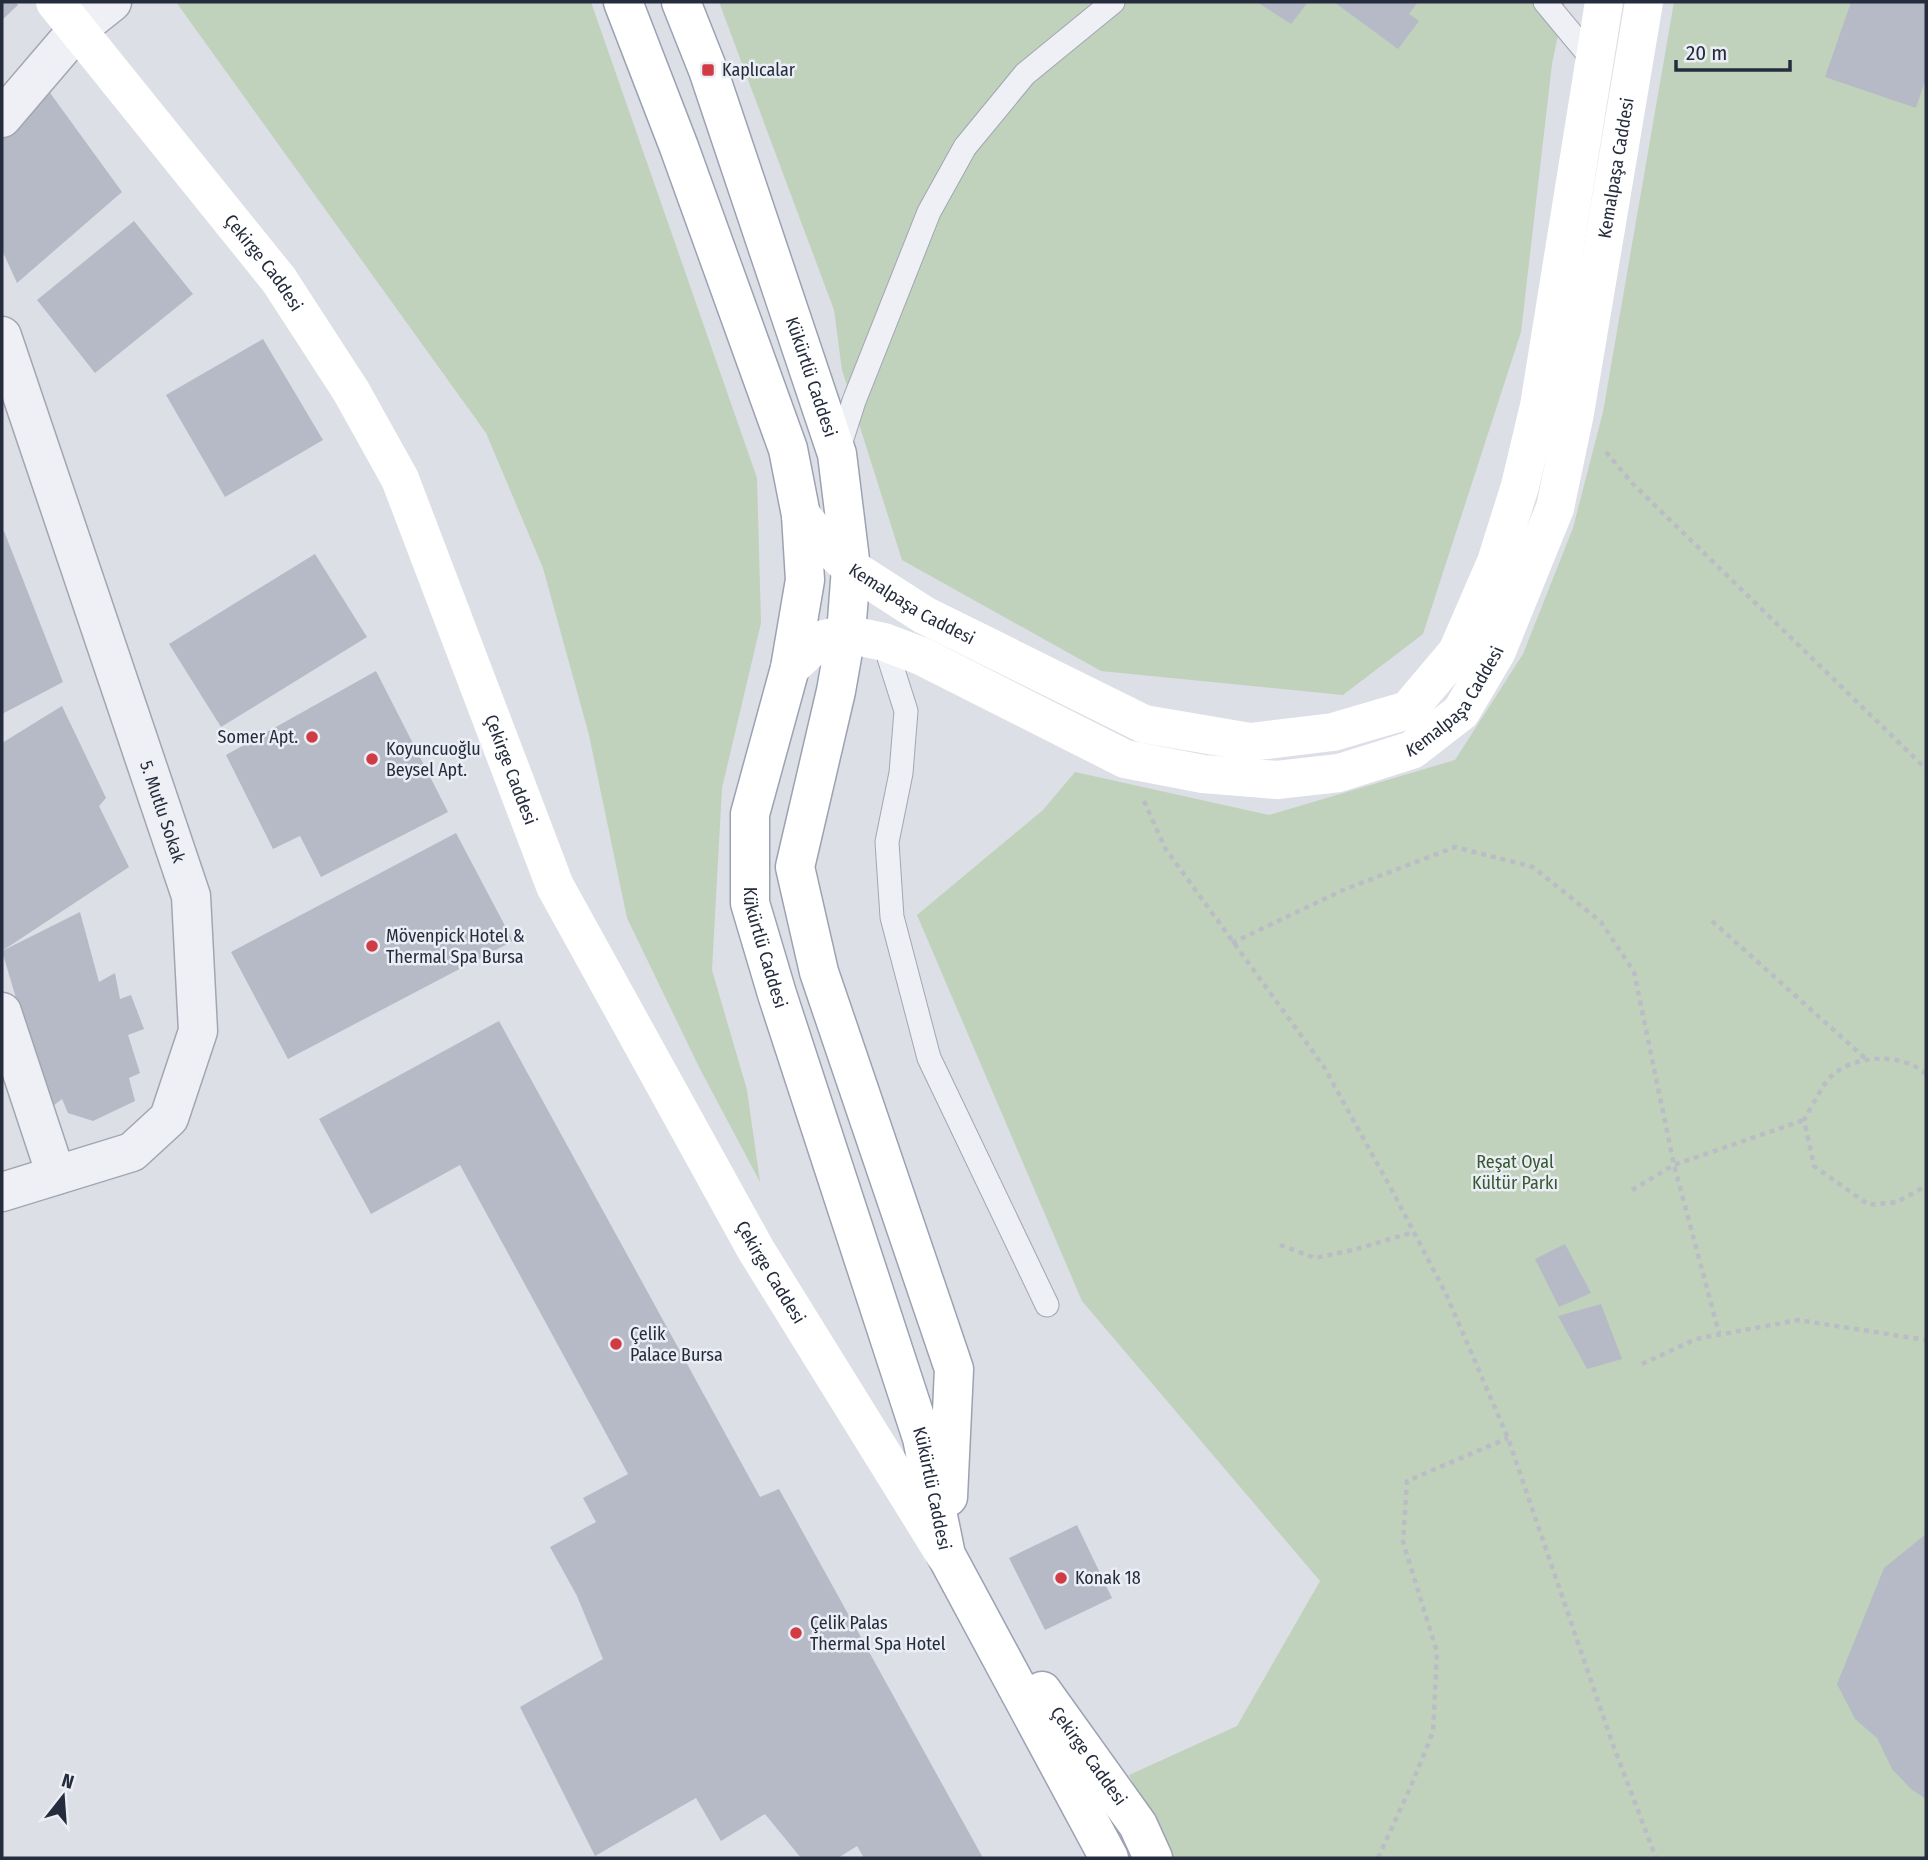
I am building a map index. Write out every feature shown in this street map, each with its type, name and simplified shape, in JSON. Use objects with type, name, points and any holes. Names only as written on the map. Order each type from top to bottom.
[{"type":"main road","name":"Kükürtlü Caddesi","points":[[623,2],[679,147],[788,449],[801,515],[804,580],[790,668],[750,814],[750,903],[781,1007],[922,1438],[946,1555]]},
{"type":"main road","name":"Kükürtlü Caddesi","points":[[681,2],[712,84],[837,454],[851,568],[846,634],[836,691],[795,867],[819,972],[954,1369],[946,1555]]},
{"type":"main road","name":"Kemalpaşa Caddesi","points":[[801,515],[823,542],[851,568],[924,615],[1144,724],[1250,742],[1333,732],[1408,710],[1457,652],[1496,562],[1520,486],[1539,406],[1604,2]]},
{"type":"main road","name":"Kemalpaşa Caddesi","points":[[846,634],[884,642],[921,656],[1125,759],[1203,774],[1277,780],[1339,773],[1412,750],[1461,712],[1497,651],[1555,508],[1575,413],[1644,2]]},
{"type":"main road","name":"Çekirge Caddesi","points":[[66,16],[279,280],[351,391],[400,480],[555,886],[756,1250],[946,1555],[1138,1825],[1153,1858]]},
{"type":"main road","points":[[790,668],[820,640],[846,634]]},
{"type":"main road","name":"Çekirge Caddesi","points":[[946,1555],[1109,1858]]},
{"type":"street","points":[[2,118],[66,16],[111,2]]},
{"type":"street","name":"5. Mutlu Sokak","points":[[2,336],[191,896],[198,1031],[169,1118],[132,1152],[2,1192]]},
{"type":"street","points":[[2,1012],[55,1174]]},
{"type":"lane","points":[[837,454],[854,401],[924,224],[965,147],[1025,75],[1113,2]]},
{"type":"lane","points":[[1545,2],[1594,61]]},
{"type":"lane","points":[[884,642],[906,711],[901,773],[887,842],[892,917],[929,1058],[1046,1305]]},
{"type":"path","points":[[1575,413],[1632,483],[1926,769]]},
{"type":"path","points":[[1125,759],[1165,848],[1324,1067],[1446,1294],[1508,1438],[1599,1704],[1656,1858]]},
{"type":"path","points":[[1233,943],[1343,890],[1455,847],[1533,867],[1601,922],[1634,972],[1674,1165],[1719,1333]]},
{"type":"path","points":[[1712,921],[1866,1059]]},
{"type":"path","points":[[1632,1190],[1674,1165],[1804,1120],[1828,1080],[1866,1059],[1897,1060],[1917,1066],[1926,1074]]},
{"type":"path","points":[[1804,1120],[1814,1166],[1869,1205],[1897,1202],[1926,1186]]},
{"type":"path","points":[[1280,1245],[1315,1258],[1414,1232]]},
{"type":"path","points":[[1642,1364],[1696,1339],[1798,1320],[1926,1340]]},
{"type":"path","points":[[1378,1858],[1412,1786],[1433,1731],[1437,1652],[1403,1542],[1407,1481],[1508,1438]]},
{"type":"green space","points":[[176,2],[591,2],[757,478],[761,623],[722,788],[712,970],[747,1090],[760,1182],[699,1067],[627,918],[589,735],[543,568],[486,433]]},
{"type":"green space","points":[[719,2],[1565,2],[1552,64],[1521,332],[1423,634],[1343,695],[1101,671],[902,560],[842,370],[834,310]]},
{"type":"green space","name":"Reşat Oyal Kültür Parkı","points":[[1674,2],[1926,2],[1926,1858],[1171,1858],[1129,1775],[1237,1726],[1320,1581],[1082,1301],[917,915],[1043,810],[1075,772],[1269,815],[1455,760],[1523,654],[1573,528],[1603,412]]},
{"type":"building","points":[[2,2],[16,2],[18,5],[2,20]]},
{"type":"building","points":[[1257,2],[1308,2],[1291,24]]},
{"type":"building","points":[[1334,2],[1418,2],[1409,14],[1419,21],[1398,49]]},
{"type":"building","points":[[1851,2],[1926,2],[1926,78],[1916,108],[1825,77]]},
{"type":"building","points":[[40,79],[122,192],[17,283],[2,250],[2,131]]},
{"type":"building","points":[[134,221],[193,294],[95,373],[37,300]]},
{"type":"building","points":[[263,339],[323,440],[225,497],[166,395]]},
{"type":"building","points":[[4,531],[63,682],[2,714],[2,533]]},
{"type":"building","points":[[315,554],[367,637],[221,727],[169,644]]},
{"type":"building","name":"Koyuncuoğlu Beysel Apt.","points":[[376,671],[448,812],[321,877],[300,836],[273,849],[226,755]]},
{"type":"building","points":[[62,706],[106,798],[99,806],[129,867],[2,951],[2,743]]},
{"type":"building","name":"Mövenpick Hotel & Thermal Spa Bursa","points":[[456,833],[513,941],[288,1059],[231,952]]},
{"type":"building","points":[[80,912],[99,982],[115,973],[120,999],[131,995],[144,1029],[128,1035],[140,1073],[129,1078],[135,1101],[93,1121],[68,1113],[62,1099],[49,1109],[2,951]]},
{"type":"building","points":[[499,1021],[760,1497],[779,1489],[983,1858],[864,1858],[857,1846],[838,1858],[801,1858],[765,1814],[721,1841],[696,1798],[595,1856],[520,1707],[603,1659],[577,1596],[550,1547],[596,1522],[583,1498],[628,1474],[460,1165],[371,1214],[319,1119]]},
{"type":"building","points":[[1565,1244],[1591,1293],[1559,1307],[1535,1259]]},
{"type":"building","points":[[1601,1304],[1622,1359],[1587,1369],[1558,1316]]},
{"type":"building","name":"Konak 18","points":[[1077,1525],[1112,1598],[1045,1630],[1009,1558]]},
{"type":"building","points":[[1926,1534],[1926,1799],[1911,1789],[1892,1769],[1877,1738],[1855,1719],[1837,1684],[1884,1568]]},
{"type":"place","name":"Kaplıcalar","points":[[708,70]]},
{"type":"place","name":"Somer Apt.","points":[[312,737]]},
{"type":"place","name":"Koyuncuoğlu Beysel Apt.","points":[[372,759]]},
{"type":"place","name":"Mövenpick Hotel & Thermal Spa Bursa","points":[[372,946]]},
{"type":"place","name":"Çelik Palace Bursa","points":[[616,1344]]},
{"type":"place","name":"Konak 18","points":[[1061,1578]]},
{"type":"place","name":"Çelik Palas Thermal Spa Hotel","points":[[796,1633]]}]
